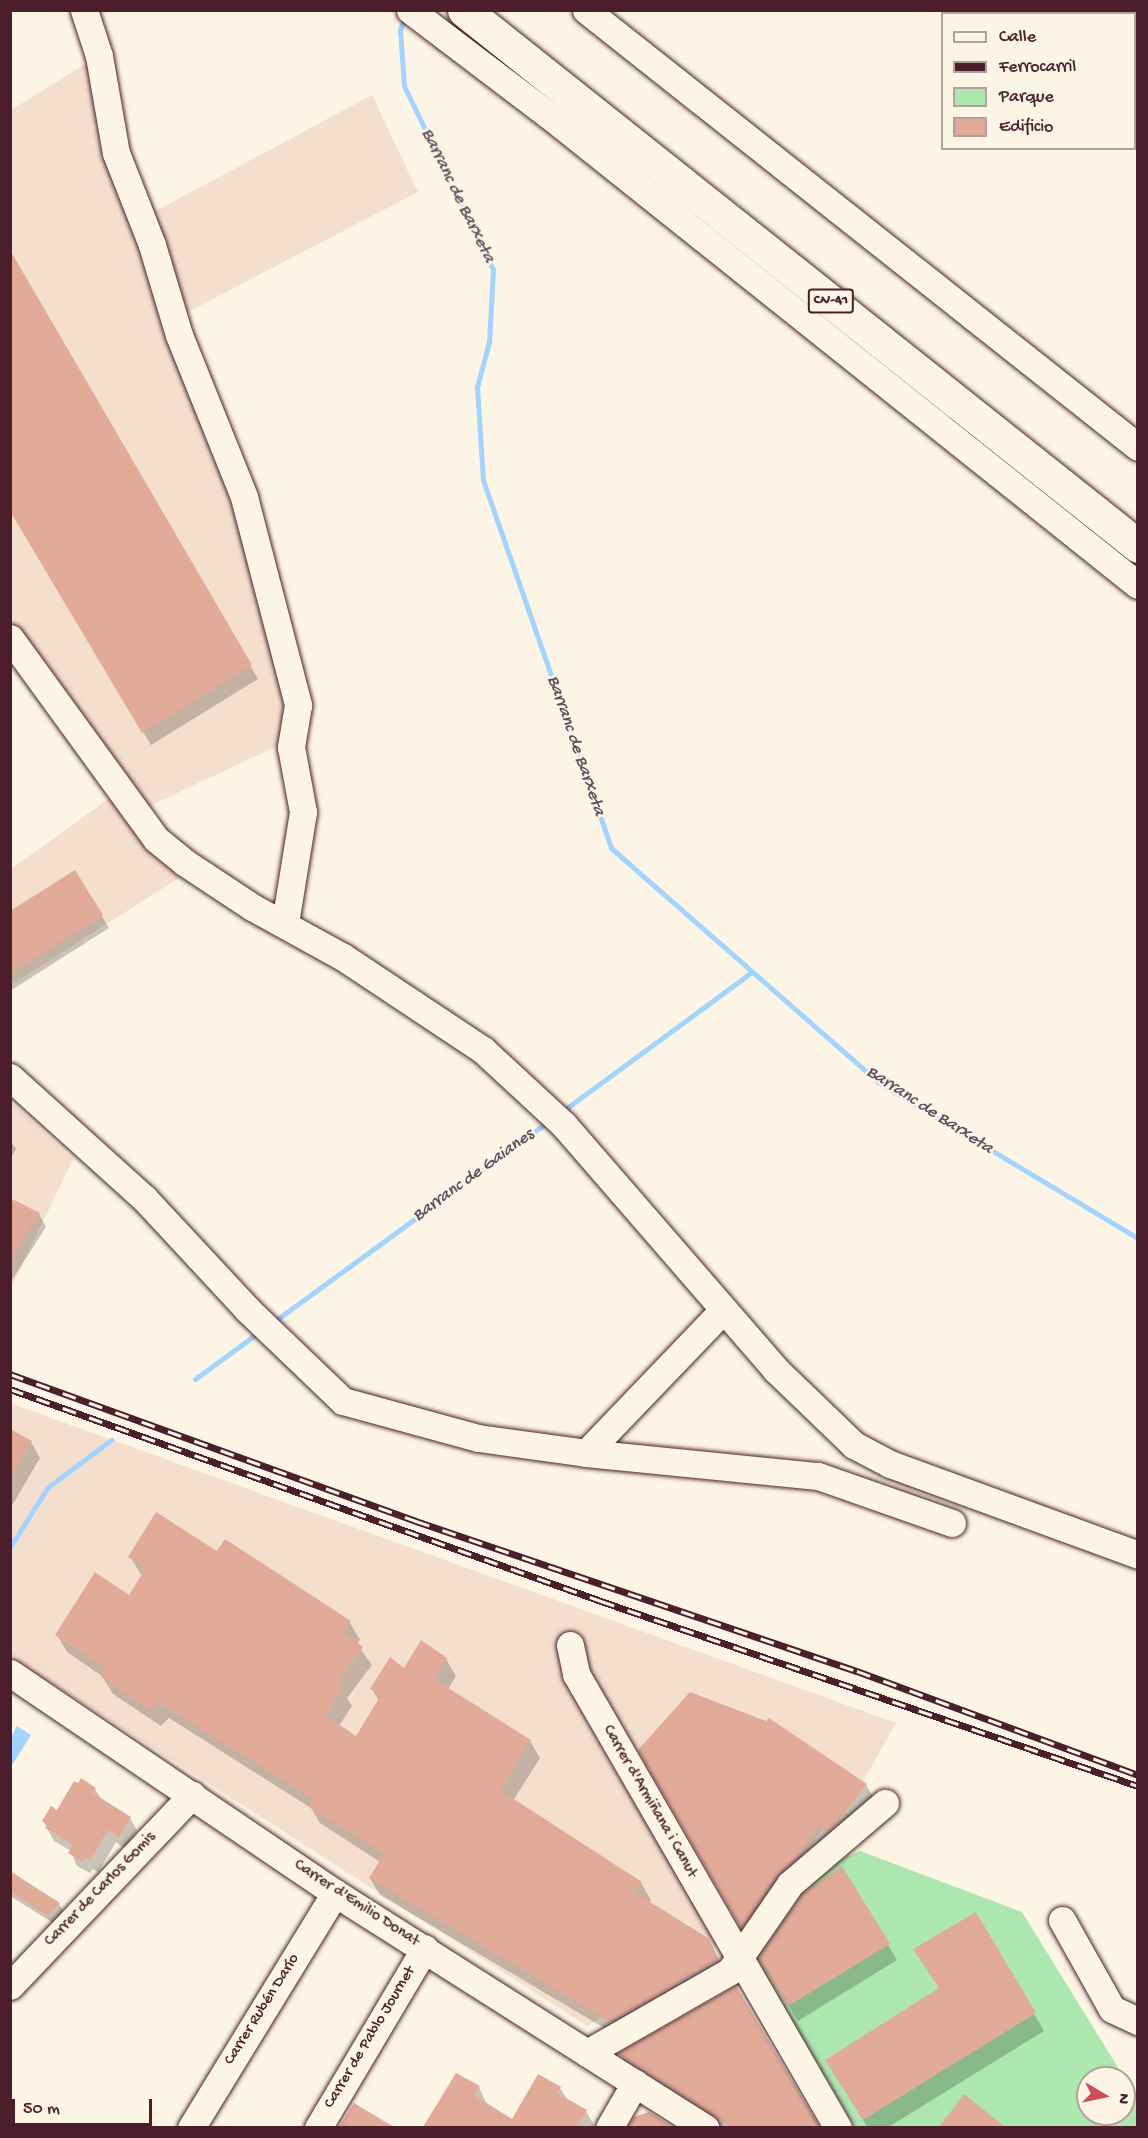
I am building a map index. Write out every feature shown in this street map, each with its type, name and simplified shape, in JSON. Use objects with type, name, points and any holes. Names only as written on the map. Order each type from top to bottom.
[{"type":"main road","name":"CV-41","points":[[464,10],[1137,546]]},
{"type":"street","points":[[84,10],[99,56],[116,153],[152,245],[179,335],[244,497],[298,705],[291,747],[303,812],[285,923]]},
{"type":"street","points":[[411,10],[560,124],[1137,585]]},
{"type":"street","points":[[586,10],[1137,447]]},
{"type":"street","points":[[10,638],[156,839],[184,862],[252,907],[285,923],[483,1050],[556,1117],[775,1369],[854,1445],[890,1464],[1137,1555]]},
{"type":"street","points":[[10,1077],[144,1198],[247,1309],[343,1401],[478,1438],[586,1453],[818,1476],[952,1524]]},
{"type":"street","points":[[586,1453],[723,1310]]},
{"type":"street","name":"Carrer d'Armiñana i Canut","points":[[570,1645],[576,1674],[838,2127]]},
{"type":"street","name":"Carrer d'Emilio Donat","points":[[10,1673],[335,1893],[706,2127]]},
{"type":"street","name":"Carrer de Carlos Gomis","points":[[10,1986],[192,1795]]},
{"type":"street","points":[[587,2053],[730,1971],[790,1884],[832,1853],[885,1803]]},
{"type":"street","name":"Carrer Rubén Darío","points":[[191,2127],[335,1893]]},
{"type":"street","points":[[1062,1920],[1112,2009],[1137,2021]]},
{"type":"street","name":"Carrer de Pablo Journet","points":[[318,2127],[425,1948]]},
{"type":"street","points":[[609,2127],[635,2083]]},
{"type":"shaded area","points":[[105,52],[125,152],[150,214],[372,95],[418,192],[182,315],[304,703],[286,742],[137,812],[185,874],[11,985],[11,869],[111,797],[11,654],[11,110]]},
{"type":"shaded area","points":[[11,1102],[73,1159],[11,1288]]},
{"type":"shaded area","points":[[10,1403],[896,1723],[865,1778],[739,1933],[587,2026],[11,1657]]},
{"type":"green space","points":[[860,1851],[1022,1912],[1117,2066],[1076,2066],[1076,2126],[1136,2126],[1136,2091],[1137,2127],[855,2127],[751,1950],[789,1902],[839,1860]]},
{"type":"water","points":[[17,1726],[31,1735],[11,1767],[11,1737]]},
{"type":"building","points":[[10,250],[252,665],[142,733],[10,511]]},
{"type":"building","points":[[75,870],[103,915],[10,974],[10,911]]},
{"type":"building","points":[[10,1198],[40,1213],[10,1259]]},
{"type":"building","points":[[10,1429],[32,1441],[10,1478]]},
{"type":"building","points":[[156,1512],[217,1551],[225,1539],[351,1621],[343,1632],[363,1647],[336,1684],[343,1688],[326,1716],[356,1736],[381,1695],[370,1689],[390,1657],[404,1668],[421,1640],[447,1658],[434,1679],[531,1740],[500,1790],[642,1882],[634,1892],[708,1938],[719,1959],[610,2022],[369,1878],[384,1854],[308,1806],[313,1799],[158,1702],[150,1710],[101,1677],[106,1669],[55,1635],[95,1572],[129,1595],[146,1568],[128,1557]]},
{"type":"building","points":[[690,1692],[766,1721],[769,1718],[867,1784],[834,1826],[826,1832],[819,1826],[796,1858],[777,1875],[741,1928],[638,1750]]},
{"type":"building","points":[[81,1778],[96,1788],[93,1793],[131,1817],[119,1837],[108,1830],[90,1860],[85,1857],[82,1861],[68,1853],[73,1845],[45,1828],[47,1825],[42,1821],[51,1806],[57,1810],[74,1781],[78,1783]]},
{"type":"building","points":[[842,1866],[890,1944],[788,2006],[758,1958],[802,1895]]},
{"type":"building","points":[[10,1871],[60,1903],[48,1916],[10,1892]]},
{"type":"building","points":[[976,1912],[1036,2013],[863,2120],[825,2060],[939,1988],[913,1949]]},
{"type":"building","points":[[736,1986],[820,2127],[731,2127],[618,2053]]},
{"type":"building","points":[[456,2073],[480,2086],[474,2095],[512,2119],[538,2074],[561,2087],[557,2093],[587,2110],[577,2127],[423,2127]]},
{"type":"building","points":[[964,2094],[1005,2127],[939,2127]]},
{"type":"building","points":[[354,2103],[394,2127],[339,2127]]},
{"type":"building","points":[[649,2112],[673,2127],[627,2127],[634,2117]]},
{"type":"waterway","name":"Barranc de Barxeta","points":[[404,19],[400,30],[404,86],[493,269],[489,342],[477,387],[483,480],[611,848],[878,1082],[1138,1238]]},
{"type":"waterway","name":"Barranc de Gaianes","points":[[560,1113],[752,972]]},
{"type":"waterway","name":"Barranc de Gaianes","points":[[272,1323],[548,1122]]},
{"type":"waterway","name":"Barranc de Gaianes","points":[[195,1379],[259,1332]]},
{"type":"waterway","name":"Barranc de Gaianes","points":[[10,1547],[48,1487],[111,1440]]},
{"type":"railway","points":[[10,1374],[416,1521],[857,1671],[1138,1775]]},
{"type":"railway","points":[[10,1389],[601,1601],[1138,1786]]}]
